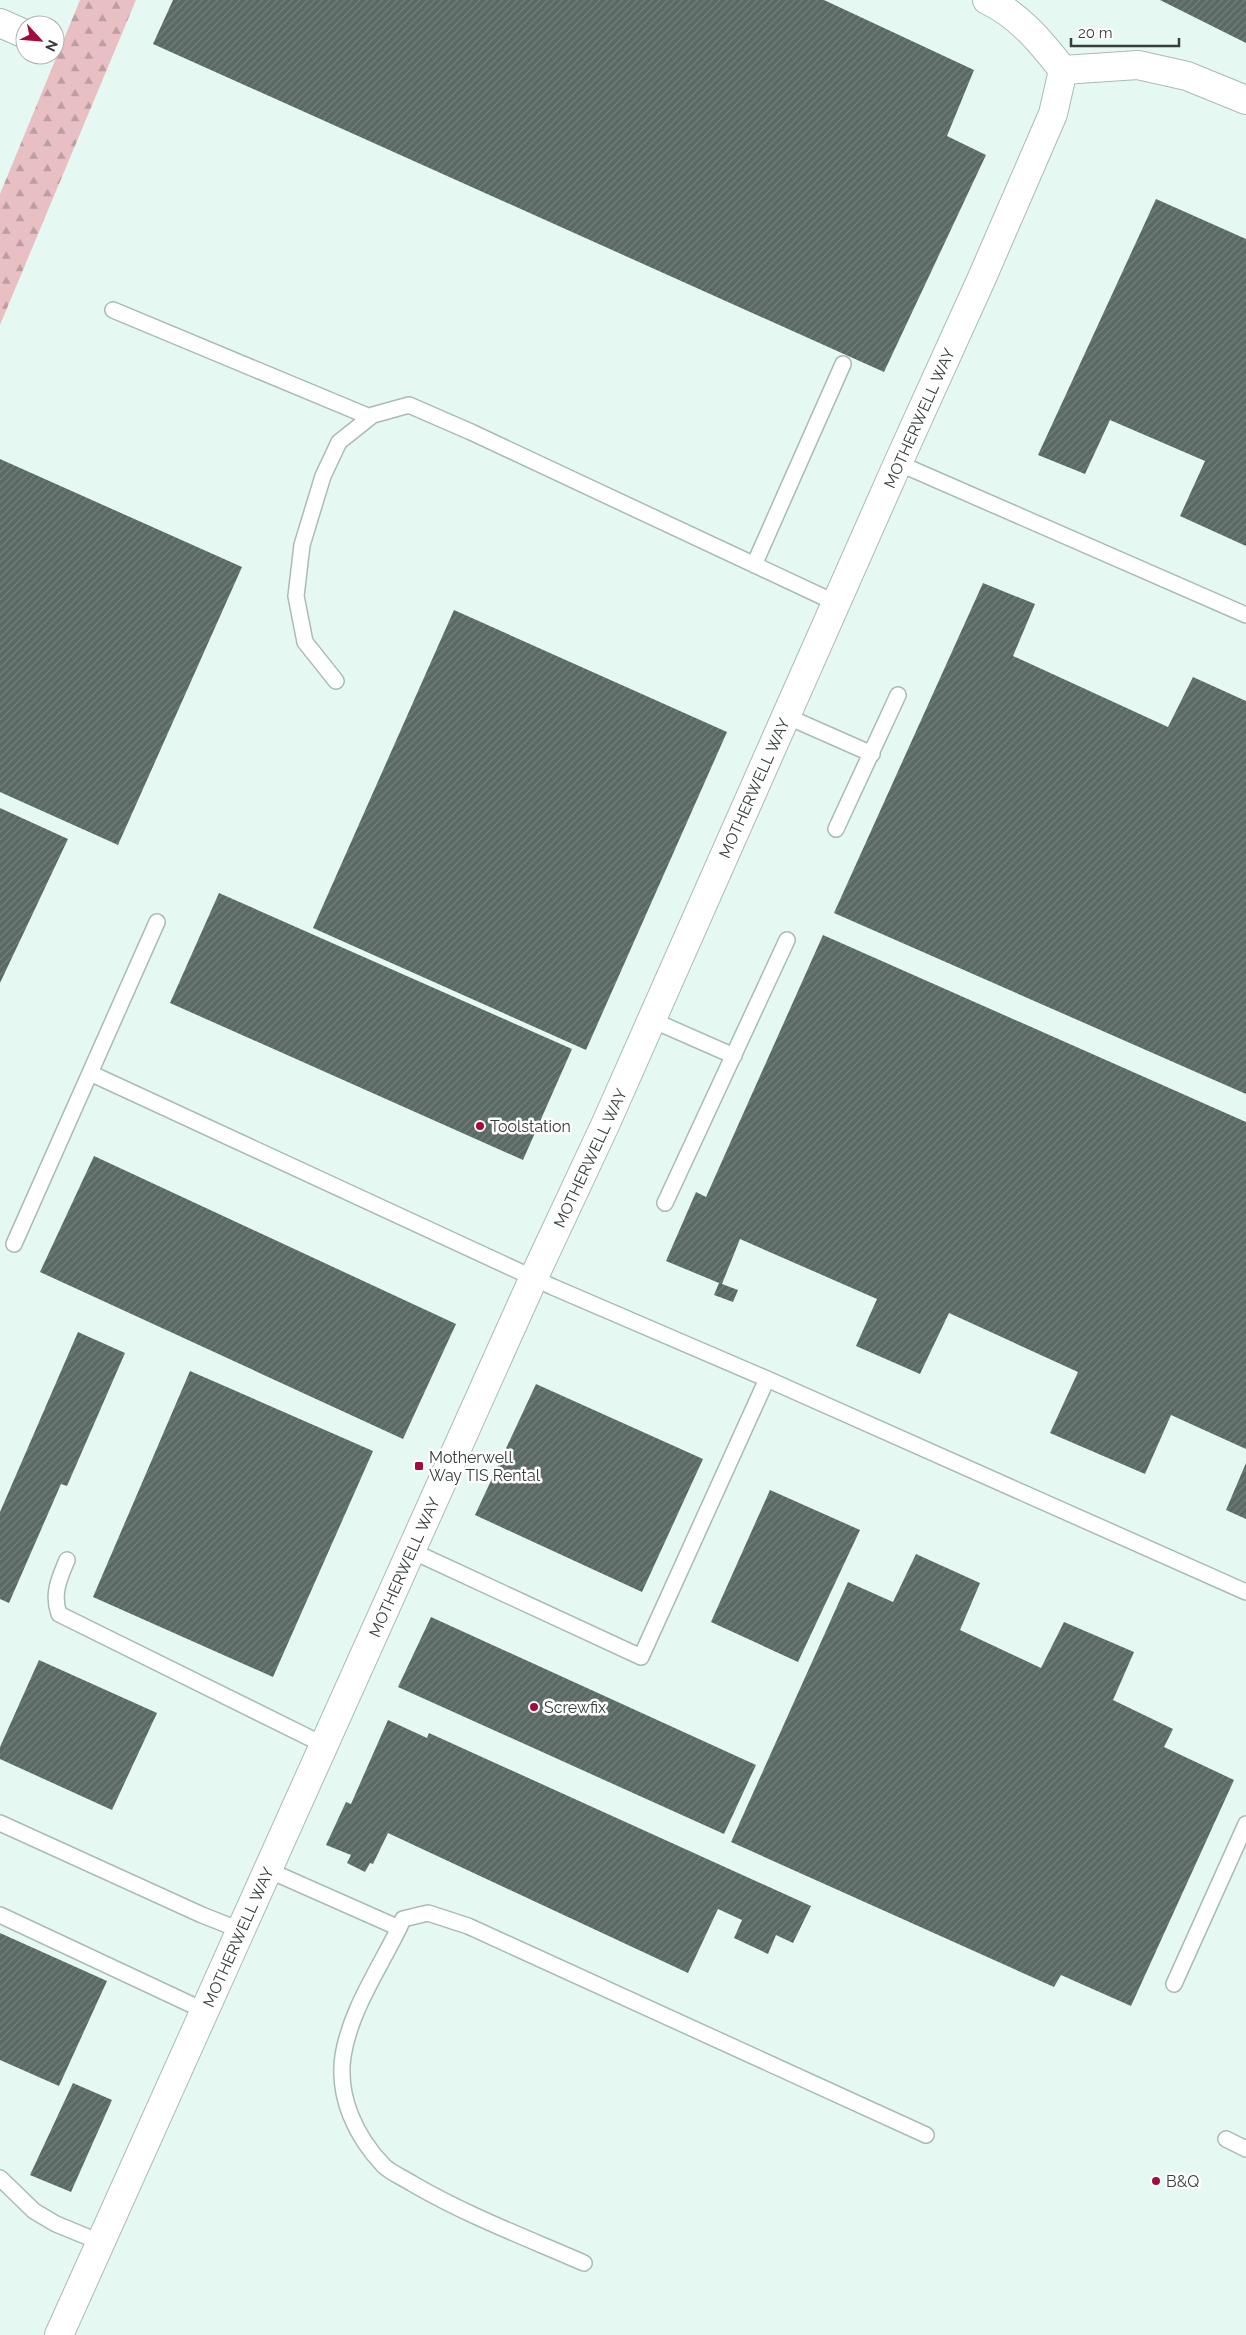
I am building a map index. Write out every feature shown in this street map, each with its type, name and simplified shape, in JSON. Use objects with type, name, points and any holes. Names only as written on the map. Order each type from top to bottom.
[{"type":"street","points":[[987,0],[1004,8],[1038,38],[1063,70],[1138,65],[1187,76],[1246,100]]},
{"type":"street","points":[[0,23],[15,30]]},
{"type":"street","name":"MOTHERWELL WAY","points":[[59,2335],[534,1278],[652,1020],[981,280],[1053,114],[1063,70]]},
{"type":"lane","points":[[113,310],[370,417]]},
{"type":"lane","points":[[754,564],[843,364]]},
{"type":"lane","points":[[336,681],[305,642],[296,596],[302,545],[322,476],[339,442],[370,417],[408,405],[470,432],[836,603]]},
{"type":"lane","points":[[898,463],[1246,615]]},
{"type":"lane","points":[[836,829],[898,695]]},
{"type":"lane","points":[[786,716],[872,754]]},
{"type":"lane","points":[[14,1244],[157,922]]},
{"type":"lane","points":[[665,1203],[787,940]]},
{"type":"lane","points":[[652,1020],[734,1056]]},
{"type":"lane","points":[[90,1073],[534,1278],[1246,1592]]},
{"type":"lane","points":[[412,1551],[641,1657],[767,1380]]},
{"type":"lane","points":[[67,1560],[56,1586],[55,1602],[59,1614],[324,1745]]},
{"type":"lane","points":[[0,1823],[202,1915],[240,1930]]},
{"type":"lane","points":[[1174,1984],[1246,1824]]},
{"type":"lane","points":[[268,1870],[399,1928]]},
{"type":"lane","points":[[584,2263],[430,2194],[385,2167],[365,2143],[350,2117],[343,2086],[343,2057],[352,2021],[403,1919],[428,1913],[468,1926],[926,2135]]},
{"type":"lane","points":[[0,1915],[205,2011]]},
{"type":"lane","points":[[1226,2139],[1246,2149]]},
{"type":"lane","points":[[0,2178],[34,2211],[56,2224],[100,2242]]},
{"type":"green space","points":[[80,0],[136,0],[0,325],[0,194],[53,65],[65,65],[65,36]]},
{"type":"building","points":[[173,0],[824,0],[974,70],[947,136],[986,155],[884,372],[153,44]]},
{"type":"building","points":[[1160,0],[1246,0],[1246,43]]},
{"type":"building","points":[[1156,199],[1246,239],[1246,546],[1180,516],[1205,461],[1110,420],[1085,474],[1038,455]]},
{"type":"building","points":[[0,459],[242,567],[118,845],[0,792]]},
{"type":"building","points":[[983,583],[1035,604],[1013,656],[1168,727],[1193,677],[1246,701],[1246,1094],[834,913]]},
{"type":"building","points":[[454,610],[727,732],[586,1050],[313,928]]},
{"type":"building","points":[[0,808],[68,839],[0,983]]},
{"type":"building","points":[[219,893],[572,1049],[523,1160],[170,1003]]},
{"type":"building","points":[[823,935],[1246,1122],[1246,1449],[1171,1415],[1145,1474],[1050,1433],[1078,1372],[949,1313],[920,1374],[856,1346],[877,1299],[740,1239],[722,1284],[738,1290],[733,1302],[714,1295],[719,1283],[666,1261],[696,1192],[706,1197]]},
{"type":"building","points":[[94,1156],[456,1324],[403,1439],[40,1272]]},
{"type":"building","points":[[78,1332],[125,1353],[67,1486],[61,1484],[9,1603],[0,1599],[0,1512]]},
{"type":"building","points":[[190,1371],[373,1451],[273,1677],[93,1597]]},
{"type":"building","points":[[536,1384],[703,1459],[642,1592],[475,1515]]},
{"type":"building","points":[[1246,1463],[1246,1519],[1226,1510]]},
{"type":"building","points":[[770,1490],[860,1530],[798,1662],[711,1622]]},
{"type":"building","points":[[916,1554],[980,1583],[960,1630],[1041,1668],[1064,1622],[1134,1652],[1113,1700],[1173,1729],[1164,1747],[1234,1780],[1131,2006],[1061,1975],[1054,1987],[731,1842],[848,1582],[893,1602]]},
{"type":"building","name":"Screwfix","points":[[431,1617],[756,1765],[724,1834],[398,1687]]},
{"type":"building","points":[[39,1660],[157,1713],[112,1810],[0,1759],[0,1747]]},
{"type":"building","points":[[388,1720],[427,1738],[429,1733],[811,1906],[793,1943],[776,1935],[768,1954],[734,1938],[742,1920],[718,1909],[688,1973],[388,1833],[373,1864],[370,1863],[365,1872],[347,1863],[351,1855],[326,1845],[346,1802],[351,1804]]},
{"type":"building","points":[[0,1933],[107,1981],[59,2086],[0,2060]]},
{"type":"building","points":[[73,2083],[112,2100],[71,2192],[30,2175]]},
{"type":"place","name":"Toolstation","points":[[480,1126]]},
{"type":"place","name":"Motherwell Way TIS Rental","points":[[419,1466]]},
{"type":"place","name":"Screwfix","points":[[534,1707]]},
{"type":"place","name":"B&Q","points":[[1156,2181]]}]
